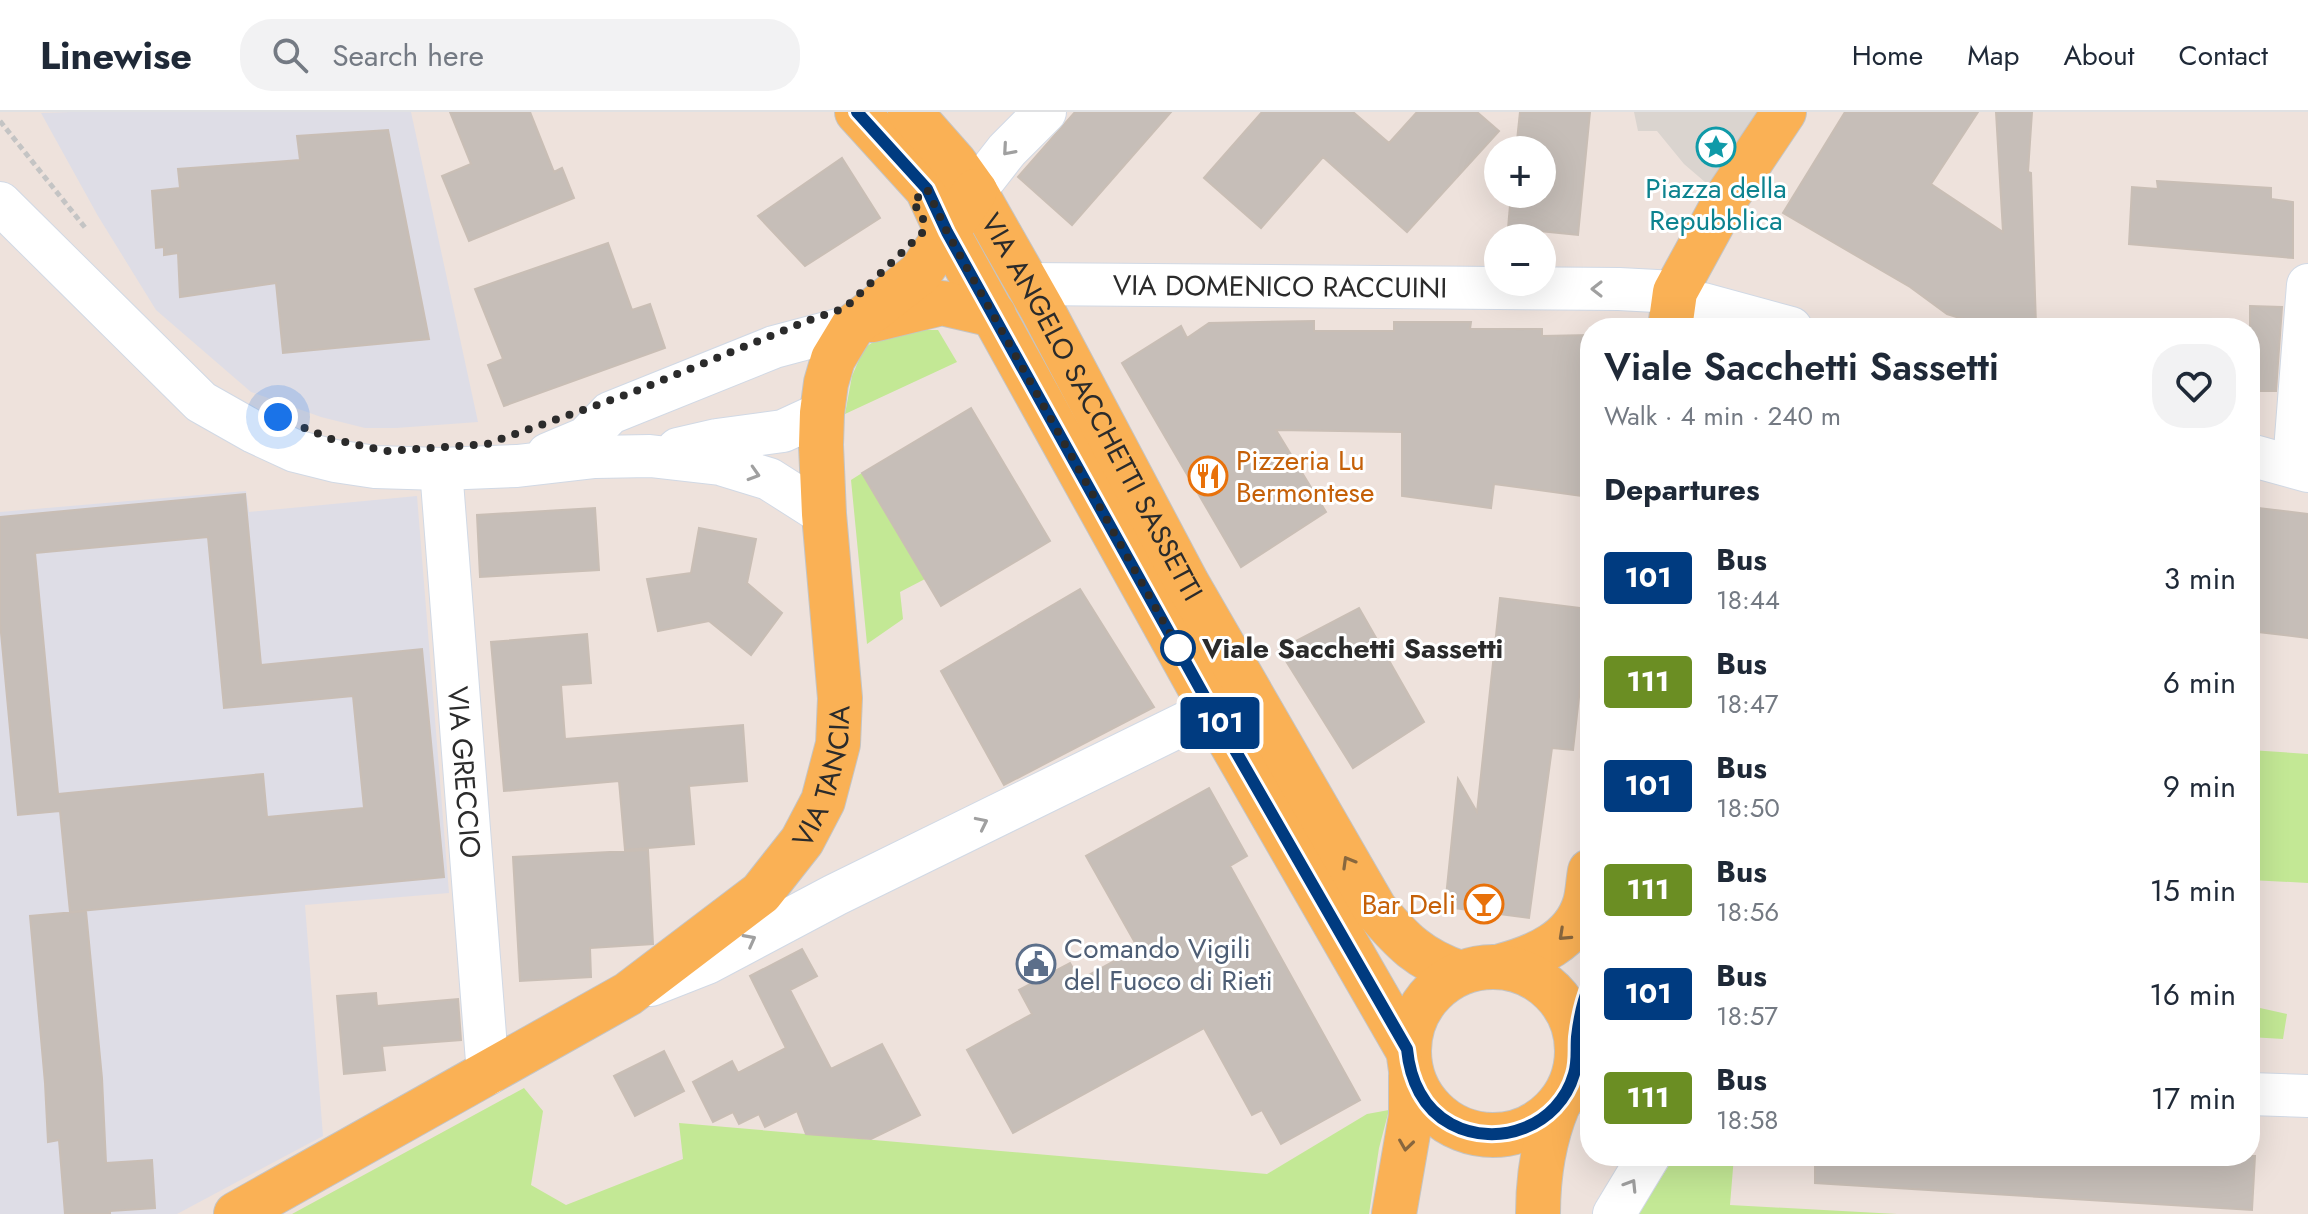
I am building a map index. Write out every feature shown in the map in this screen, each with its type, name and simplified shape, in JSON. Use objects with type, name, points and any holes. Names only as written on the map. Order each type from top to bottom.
[{"type":"main road","name":"VIA ANGELO SACCHETTI SASSETTI","points":[[857,112],[927,189],[947,232],[1409,1062]]},
{"type":"main road","name":"VIA ANGELO SACCHETTI SASSETTI","points":[[910,112],[975,191],[1187,583],[1375,909],[1415,953],[1434,964],[1480,970]]},
{"type":"main road","points":[[1687,313],[1712,224],[1784,112]]},
{"type":"main road","name":"VIA TANCIA","points":[[236,1214],[628,994],[761,893],[802,841],[823,801],[838,744],[840,698],[824,514],[822,413],[833,359],[853,326],[920,273],[975,191]]},
{"type":"main road","points":[[853,326],[942,303],[994,315]]},
{"type":"main road","points":[[1394,1214],[1411,1116],[1411,1025],[1422,1003],[1439,985],[1480,970],[1533,957],[1557,942],[1575,924],[1580,914]]},
{"type":"main road","points":[[1480,970],[1523,972],[1543,982],[1559,998],[1570,1017],[1577,1039]]},
{"type":"main road","points":[[1538,1214],[1541,1157],[1546,1133],[1572,1093],[1580,1021]]},
{"type":"main road","points":[[1409,1062],[1423,1100],[1441,1118],[1464,1130],[1489,1135],[1515,1133],[1538,1122],[1572,1093]]},
{"type":"street","name":"VIA TANCIA","points":[[975,191],[1007,150],[1045,112]]},
{"type":"street","points":[[0,203],[201,402],[295,451],[375,467],[441,469],[517,466],[595,457],[650,456],[720,464],[769,479],[824,514]]},
{"type":"street","name":"VIA DOMENICO RACCUINI","points":[[1028,284],[1619,289],[1687,313],[1722,318]]},
{"type":"street","points":[[2260,455],[2299,454],[2308,285]]},
{"type":"street","points":[[517,466],[586,438],[610,413],[774,347],[853,326]]},
{"type":"street","points":[[650,456],[717,440],[783,431],[822,413]]},
{"type":"street","name":"VIA GRECCIO","points":[[441,469],[488,1074]]},
{"type":"street","points":[[628,994],[707,963],[835,895],[1212,710]]},
{"type":"street","points":[[2260,1094],[2308,1096]]},
{"type":"street","points":[[1614,1214],[1643,1166]]},
{"type":"path","points":[[0,121],[95,240]]},
{"type":"shaded area","points":[[411,112],[478,422],[365,428],[321,417],[251,392],[156,310],[98,216],[41,113]]},
{"type":"shaded area","name":"Piazza della Repubblica","points":[[1634,112],[1784,112],[1727,197],[1684,164],[1657,131],[1638,131]]},
{"type":"shaded area","points":[[246,491],[249,512],[417,496],[449,893],[305,905],[323,1136],[177,1214],[0,1214],[0,512]]},
{"type":"green space","points":[[892,330],[938,330],[957,362],[845,414],[852,376],[864,348]]},
{"type":"green space","points":[[862,473],[925,579],[900,592],[903,619],[867,644],[851,480]]},
{"type":"green space","points":[[2260,751],[2308,754],[2308,883],[2260,881]]},
{"type":"green space","points":[[2260,1008],[2287,1014],[2283,1039],[2260,1038]]},
{"type":"green space","points":[[524,1088],[543,1111],[531,1185],[566,1205],[683,1159],[679,1123],[1267,1174],[1367,1114],[1389,1110],[1379,1148],[1369,1214],[292,1214]]},
{"type":"green space","points":[[1669,1166],[1733,1166],[1730,1205],[1897,1214],[1638,1214]]},
{"type":"building","points":[[450,112],[530,112],[554,172],[562,168],[574,198],[469,241],[442,176],[471,164]]},
{"type":"building","points":[[1075,112],[1171,112],[1072,225],[1018,177]]},
{"type":"building","points":[[1262,112],[1353,112],[1389,143],[1417,112],[1477,112],[1499,131],[1494,136],[1484,136],[1484,147],[1407,232],[1323,157],[1261,228],[1204,178]]},
{"type":"building","points":[[1520,112],[1590,112],[1578,235],[1556,233],[1556,224],[1508,224],[1510,208],[1556,208],[1556,136],[1517,136]]},
{"type":"building","points":[[1845,112],[1978,112],[1931,184],[2003,232],[1996,112],[2032,112],[2028,172],[2031,173],[2036,318],[1960,318],[1947,314],[1910,287],[1783,213]]},
{"type":"building","points":[[388,130],[429,339],[283,353],[276,283],[180,297],[178,253],[164,255],[164,247],[156,248],[152,191],[180,188],[178,169],[300,160],[297,136]]},
{"type":"building","points":[[842,158],[880,218],[805,266],[758,216]]},
{"type":"building","points":[[2157,181],[2271,188],[2271,199],[2293,202],[2293,258],[2129,244],[2132,187],[2158,189]]},
{"type":"building","points":[[608,243],[632,310],[650,304],[665,348],[504,406],[488,365],[503,359],[475,289]]},
{"type":"building","points":[[2250,306],[2282,307],[2276,391],[2260,391],[2260,318],[2250,318]]},
{"type":"building","points":[[1314,321],[1314,331],[1394,331],[1394,322],[1471,322],[1470,329],[1542,329],[1542,336],[1580,335],[1580,496],[1494,484],[1491,508],[1402,496],[1402,432],[1276,430],[1326,512],[1241,567],[1122,363],[1181,326],[1187,338],[1209,323]]},
{"type":"building","points":[[971,408],[1050,541],[941,606],[862,473]]},
{"type":"building","points":[[245,494],[261,665],[422,649],[444,877],[70,912],[60,811],[18,815],[0,622],[0,517]],"holes":[[[208,537],[224,708],[353,696],[364,808],[267,817],[263,774],[58,794],[35,553]]]},
{"type":"building","points":[[595,508],[599,570],[480,577],[477,515]]},
{"type":"building","points":[[2260,508],[2308,514],[2308,638],[2260,632]]},
{"type":"building","points":[[699,528],[756,539],[747,583],[782,613],[751,655],[709,621],[658,631],[647,579],[691,573]]},
{"type":"building","points":[[1080,589],[1154,707],[1004,785],[941,671]]},
{"type":"building","points":[[1500,598],[1580,608],[1580,688],[1573,750],[1552,748],[1529,918],[1445,907],[1458,779],[1477,812]]},
{"type":"building","points":[[1359,608],[1424,722],[1353,768],[1279,650]]},
{"type":"building","points":[[587,634],[591,683],[561,685],[565,739],[743,725],[747,781],[689,786],[694,844],[625,850],[619,781],[504,791],[491,642]]},
{"type":"building","points":[[1209,788],[1247,856],[1230,866],[1360,1100],[1281,1144],[1262,1110],[1252,1115],[1204,1028],[1013,1133],[967,1050],[1032,1014],[1019,990],[1070,963],[1080,980],[1138,948],[1086,856]]},
{"type":"building","points":[[648,850],[653,944],[590,948],[591,977],[520,981],[513,857]]},
{"type":"building","points":[[86,911],[102,1078],[106,1163],[152,1160],[155,1208],[110,1211],[110,1214],[65,1214],[59,1140],[48,1142],[30,916]]},
{"type":"building","points":[[802,949],[817,976],[790,990],[831,1069],[882,1044],[920,1115],[871,1139],[806,1134],[797,1111],[765,1127],[759,1114],[739,1124],[733,1112],[713,1122],[693,1082],[732,1061],[738,1073],[786,1048],[750,976]]},
{"type":"building","points":[[376,993],[377,1006],[458,999],[461,1040],[382,1046],[385,1070],[344,1074],[337,996]]},
{"type":"building","points":[[664,1051],[684,1091],[635,1116],[614,1076]]},
{"type":"building","points":[[1815,1166],[2254,1166],[2252,1210],[1815,1183]]},
{"type":"bus line","name":"101","points":[[857,112],[927,189],[947,232],[1212,710],[1407,1049],[1411,1076],[1423,1100],[1441,1118],[1464,1130],[1489,1135],[1515,1133],[1538,1122],[1558,1105],[1568,1089],[1578,1056],[1580,1018]]},
{"type":"place","name":"Piazza della Repubblica","points":[[1716,147]]},
{"type":"place","name":"Pizzeria Lu Bermontese","points":[[1208,476]]},
{"type":"place","name":"Viale Sacchetti Sassetti","points":[[1178,648]]},
{"type":"place","name":"Bar Deli","points":[[1484,904]]},
{"type":"place","name":"Comando Vigili del Fuoco di Rieti","points":[[1036,964]]},
{"type":"route","points":[[278,417],[331,439],[386,451],[487,444],[520,434],[845,308],[923,232],[923,214],[912,203],[927,189],[947,232],[1183,657],[1178,648]]}]
